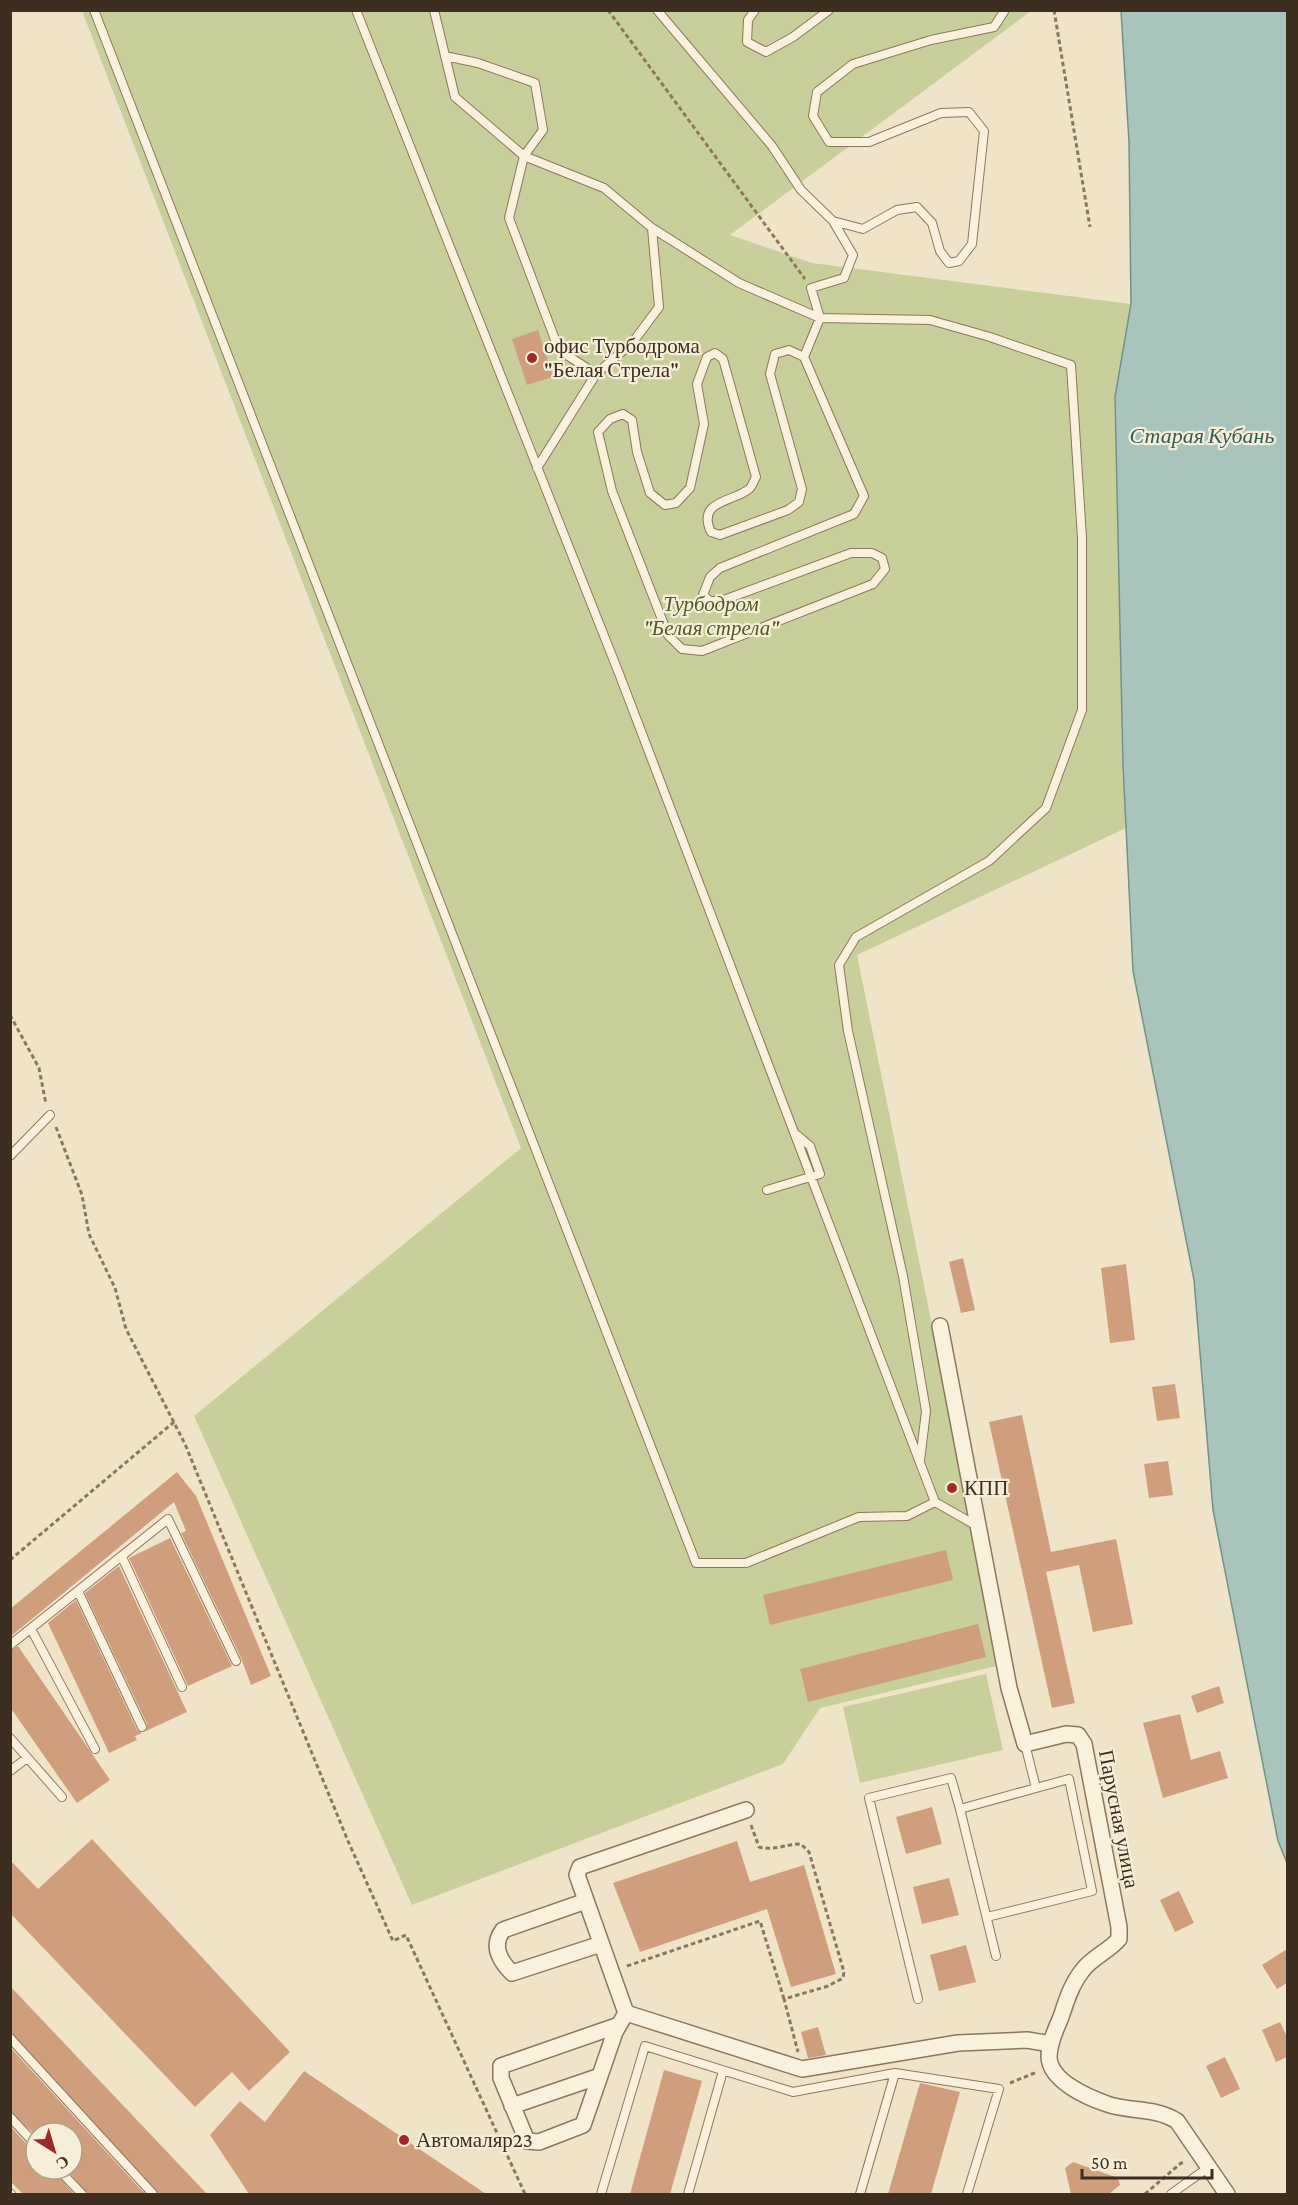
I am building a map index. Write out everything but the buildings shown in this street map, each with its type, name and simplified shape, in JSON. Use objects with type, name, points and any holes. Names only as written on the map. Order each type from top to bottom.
[{"type":"street","points":[[940,1326],[1009,1688],[1025,1744]]},
{"type":"street","name":"Парусная улица","points":[[1025,1744],[1066,1734],[1078,1735],[1084,1744],[1119,1927],[1119,1939],[1111,1948],[1097,1956],[1077,1978],[1069,1993],[1051,2044],[1049,2059],[1054,2070]]},
{"type":"street","points":[[746,1810],[580,1868],[577,1875],[611,1971],[622,2019],[583,2125],[540,2142],[526,2141],[501,2078],[501,2066],[622,2019],[802,2069],[958,2043],[1027,2040],[1051,2044]]},
{"type":"street","points":[[586,1901],[503,1930],[496,1945],[502,1963],[512,1973],[526,1971],[601,1944]]},
{"type":"street","points":[[1054,2070],[1086,2096],[1110,2105],[1140,2108],[1167,2115],[1177,2121],[1227,2194]]},
{"type":"street","points":[[512,2106],[600,2076]]},
{"type":"lane","points":[[94,10],[696,1563],[746,1563],[858,1517],[907,1516],[935,1502]]},
{"type":"lane","points":[[356,10],[796,1134],[935,1502],[980,1528]]},
{"type":"lane","points":[[434,10],[455,97],[524,156],[604,188],[652,228],[739,283],[820,318],[930,320],[990,336],[1071,365],[1082,538],[1082,710],[1046,808],[989,861],[856,937],[839,965],[848,1031],[903,1276],[927,1411],[920,1461]]},
{"type":"lane","points":[[657,10],[772,146],[801,190],[833,221],[853,255],[844,278],[812,288],[820,318],[804,357],[864,496],[854,514],[720,568],[710,577],[703,595],[710,601],[721,601],[851,553],[872,553],[882,558],[885,569],[873,584],[852,593],[702,651],[682,649],[668,634],[612,491],[598,432],[610,419],[623,414],[632,420],[637,452],[650,493],[665,505],[676,503],[690,488],[704,424],[697,384],[707,357],[715,353],[723,359],[756,477],[749,489],[719,502],[709,512],[708,524],[711,532],[720,536],[788,510],[799,502],[802,489],[770,374],[775,354],[789,350],[804,357]]},
{"type":"lane","points":[[755,10],[748,20],[747,42],[766,52],[793,37],[829,10]]},
{"type":"lane","points":[[833,221],[863,229],[897,210],[917,207],[932,223],[940,251],[949,262],[959,261],[972,244],[984,131],[969,112],[941,112],[869,142],[829,142],[813,116],[817,92],[853,64],[931,40],[994,27],[1005,10]]},
{"type":"lane","points":[[445,56],[478,63],[535,82],[543,129],[524,156],[509,218],[559,350],[596,374]]},
{"type":"lane","points":[[537,468],[596,374],[633,342],[659,306],[652,228]]},
{"type":"lane","points":[[10,1155],[50,1114]]},
{"type":"lane","points":[[767,1190],[812,1176]]},
{"type":"lane","points":[[10,1645],[168,1519],[236,1661]]},
{"type":"lane","points":[[122,1557],[182,1687]]},
{"type":"lane","points":[[78,1591],[142,1727]]},
{"type":"lane","points":[[31,1629],[95,1749]]},
{"type":"lane","points":[[10,1738],[62,1797]]},
{"type":"lane","points":[[1025,1744],[1036,1788]]},
{"type":"lane","points":[[10,1771],[27,1758]]},
{"type":"lane","points":[[918,1999],[869,1798],[951,1778],[996,1956]]},
{"type":"lane","points":[[960,1809],[1069,1779],[1092,1891],[987,1917]]},
{"type":"lane","points":[[10,2038],[153,2194]]},
{"type":"lane","points":[[601,2194],[645,2046],[793,2092],[895,2073],[999,2089],[967,2194]]},
{"type":"lane","points":[[688,2194],[723,2071]]},
{"type":"lane","points":[[860,2194],[895,2073]]},
{"type":"lane","points":[[10,2117],[24,2132]]},
{"type":"lane","points":[[1171,2194],[1209,2167]]},
{"type":"lane","points":[[70,2181],[82,2194]]},
{"type":"path","points":[[608,10],[812,288]]},
{"type":"path","points":[[1054,10],[1090,227]]},
{"type":"path","points":[[10,1015],[39,1068],[50,1114],[82,1195],[90,1234],[115,1287],[126,1329],[174,1422],[348,1841],[393,1941],[406,1935],[525,2194]]},
{"type":"path","points":[[10,1560],[174,1422]]},
{"type":"path","points":[[746,1810],[759,1847],[772,1850],[789,1844],[801,1844],[809,1852],[844,1972],[843,1978],[828,1986],[784,1999]]},
{"type":"path","points":[[611,1971],[760,1921],[802,2069]]},
{"type":"path","points":[[999,2089],[1037,2072],[1054,2070]]},
{"type":"green space","name":"Турбодром \"Белая стрела\"","points":[[82,11],[1031,11],[730,235],[812,263],[1131,304],[1115,397],[1126,828],[857,955],[1001,1665],[820,1708],[783,1764],[412,1905],[194,1416],[521,1148]]},
{"type":"green space","points":[[986,1674],[1003,1750],[860,1783],[843,1707]]},
{"type":"water","name":"Старая Кубань","points":[[1121,11],[1287,11],[1287,1863],[1278,1841],[1213,1510],[1194,1280],[1133,971],[1123,765],[1115,397],[1131,304],[1129,142]]},
{"type":"place","name":"офис Турбодрома \"Белая Стрела\"","points":[[532,358]]},
{"type":"place","name":"КПП","points":[[952,1488]]},
{"type":"place","name":"Автомаляр23","points":[[404,2140]]}]
